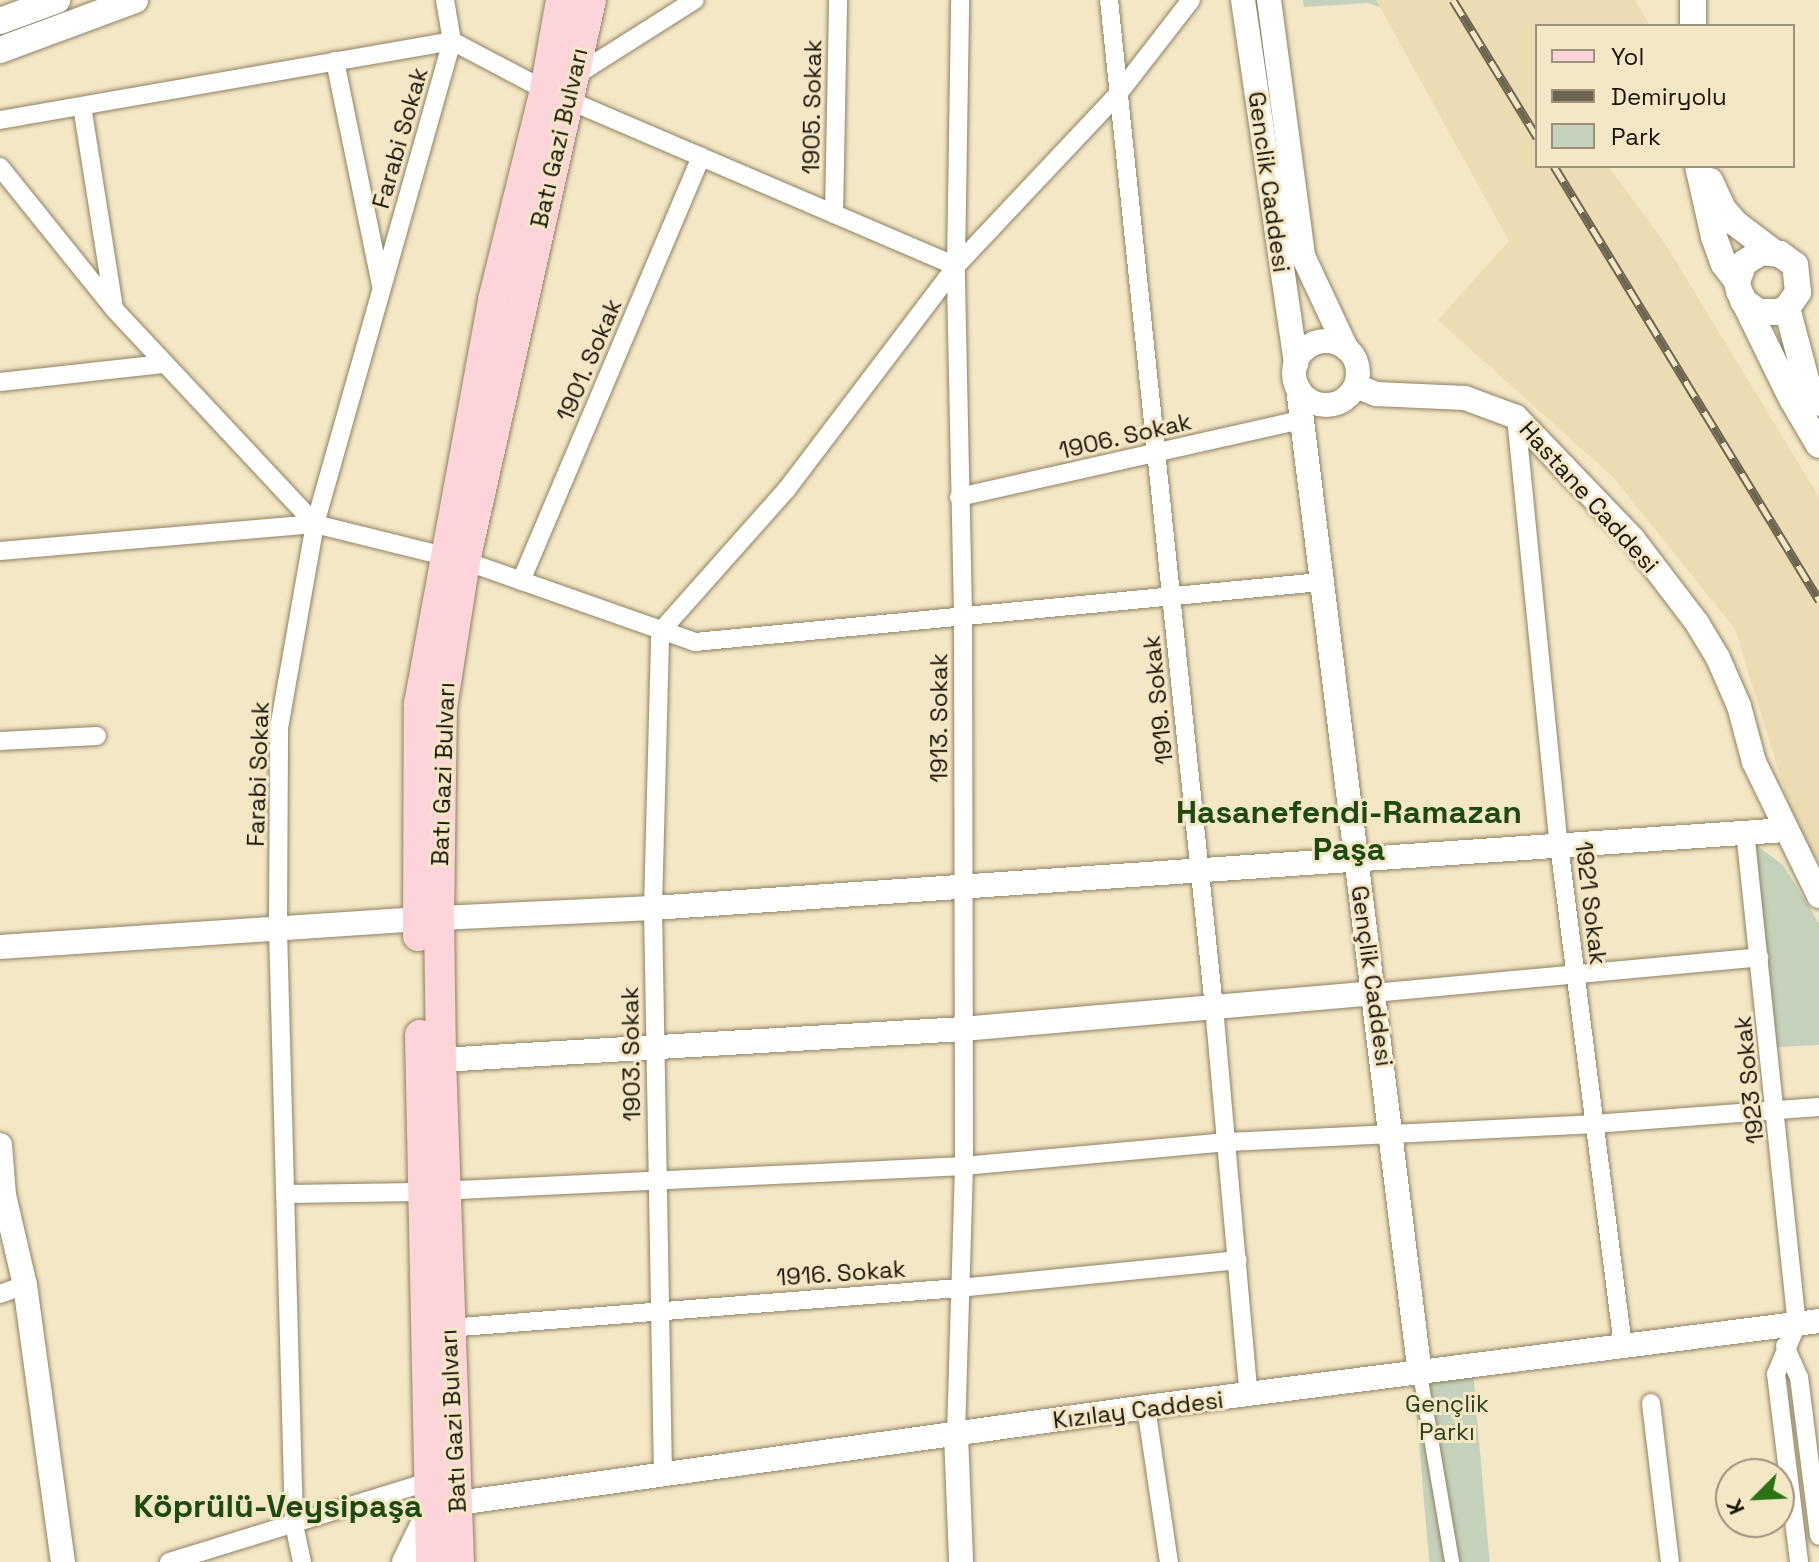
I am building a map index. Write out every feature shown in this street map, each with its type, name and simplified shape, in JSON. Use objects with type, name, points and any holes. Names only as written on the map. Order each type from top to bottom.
[{"type":"main road","points":[[0,50],[135,0]]},
{"type":"main road","name":"Batı Gazi Bulvarı","points":[[561,0],[562,89]]},
{"type":"main road","name":"Batı Gazi Bulvarı","points":[[459,1562],[440,1498],[428,919],[442,708],[455,560],[493,300],[591,0]]},
{"type":"main road","points":[[1693,0],[1693,24]]},
{"type":"main road","points":[[0,21],[50,1]]},
{"type":"main road","points":[[1700,168],[1714,237],[1724,264],[1792,399],[1819,445]]},
{"type":"main road","points":[[1701,168],[1723,209],[1752,239],[1780,255],[1798,274],[1807,383],[1819,403]]},
{"type":"main road","points":[[1740,291],[1744,263],[1752,256],[1819,257]]},
{"type":"main road","points":[[1740,291],[1759,312],[1778,312],[1802,295]]},
{"type":"main road","name":"Batı Gazi Bulvarı","points":[[428,919],[441,1060],[436,1190],[448,1328],[440,1498],[431,1562]]},
{"type":"street","name":"Farabi Sokak","points":[[302,1562],[294,1524],[278,930],[279,728],[315,524],[452,41],[445,0]]},
{"type":"street","points":[[562,89],[695,0]]},
{"type":"street","name":"1905. Sokak","points":[[834,214],[838,0]]},
{"type":"street","name":"1913. Sokak","points":[[956,1435],[964,1166],[963,614],[956,266],[960,0]]},
{"type":"street","name":"1919. Sokak","points":[[1109,0],[1214,1007],[1249,1396]]},
{"type":"street","points":[[660,632],[787,489],[956,266],[1118,94],[1191,0]]},
{"type":"street","name":"Genclik Caddesi","points":[[1243,0],[1297,376]]},
{"type":"street","name":"Genclik Caddesi","points":[[1269,0],[1303,256],[1346,348]]},
{"type":"street","points":[[0,120],[452,41],[562,89],[701,157],[956,266]]},
{"type":"street","points":[[335,61],[382,292]]},
{"type":"street","points":[[82,106],[114,309]]},
{"type":"street","name":"1901. Sokak","points":[[521,581],[701,157]]},
{"type":"street","points":[[0,167],[114,309],[315,524]]},
{"type":"street","points":[[1330,341],[1346,348],[1357,365],[1356,386],[1342,402],[1322,405],[1312,402],[1297,376],[1302,353],[1318,342],[1330,341]]},
{"type":"street","points":[[0,382],[163,364]]},
{"type":"street","name":"Gençlik Caddesi","points":[[1297,376],[1320,582],[1393,1134],[1420,1374]]},
{"type":"street","name":"Hastane Caddesi","points":[[1356,386],[1376,394],[1465,398],[1516,417],[1633,539],[1697,623],[1739,706],[1754,762],[1819,896]]},
{"type":"street","name":"1921 Sokak","points":[[1516,417],[1559,845],[1623,1346]]},
{"type":"street","name":"1906. Sokak","points":[[959,497],[1302,420]]},
{"type":"street","points":[[0,551],[315,524],[455,560],[695,642],[1320,582]]},
{"type":"street","name":"1903. Sokak","points":[[660,632],[653,908],[663,1476]]},
{"type":"street","points":[[0,741],[97,736]]},
{"type":"street","points":[[0,947],[428,919],[653,908],[1786,830]]},
{"type":"street","name":"1923 Sokak","points":[[1745,831],[1777,1110],[1808,1323]]},
{"type":"street","points":[[441,1060],[963,1029],[1759,957]]},
{"type":"street","points":[[287,1194],[964,1166],[1227,1142],[1593,1124],[1819,1107]]},
{"type":"street","points":[[0,1145],[4,1195],[25,1285],[63,1562]]},
{"type":"street","name":"1916. Sokak","points":[[448,1328],[959,1288],[1238,1260]]},
{"type":"street","points":[[0,1294],[25,1285]]},
{"type":"street","points":[[1799,1562],[1776,1374],[1785,1346],[1808,1323]]},
{"type":"street","name":"Kızılay Caddesi","points":[[440,1498],[663,1476],[1146,1407],[1808,1323]]},
{"type":"street","points":[[1785,1346],[1799,1377],[1819,1536]]},
{"type":"street","points":[[1420,1374],[1452,1562]]},
{"type":"street","points":[[1651,1403],[1670,1562]]},
{"type":"street","points":[[1146,1407],[1169,1562]]},
{"type":"street","points":[[956,1435],[961,1562]]},
{"type":"street","points":[[169,1562],[294,1524],[440,1498]]},
{"type":"street","points":[[404,1562],[440,1498]]},
{"type":"shaded area","points":[[1376,0],[1635,0],[1649,24],[1535,24],[1535,168],[1609,168],[1666,245],[1819,497],[1819,863],[1795,824],[1735,629],[1613,477],[1438,320],[1509,241]]},
{"type":"green space","points":[[1303,0],[1376,0],[1380,7],[1368,3],[1304,7]]},
{"type":"green space","points":[[1756,845],[1783,865],[1819,923],[1819,1045],[1776,1047]]},
{"type":"green space","name":"Gençlik Parkı","points":[[1473,1372],[1490,1562],[1429,1562],[1413,1377]]},
{"type":"railway","points":[[1453,0],[1535,134]]},
{"type":"railway","points":[[1555,168],[1819,600]]},
{"type":"district","name":"Hasanefendi-Ramazan Paşa","points":[[1349,832]]},
{"type":"district","name":"Köprülü-Veysipaşa","points":[[278,1506]]}]
